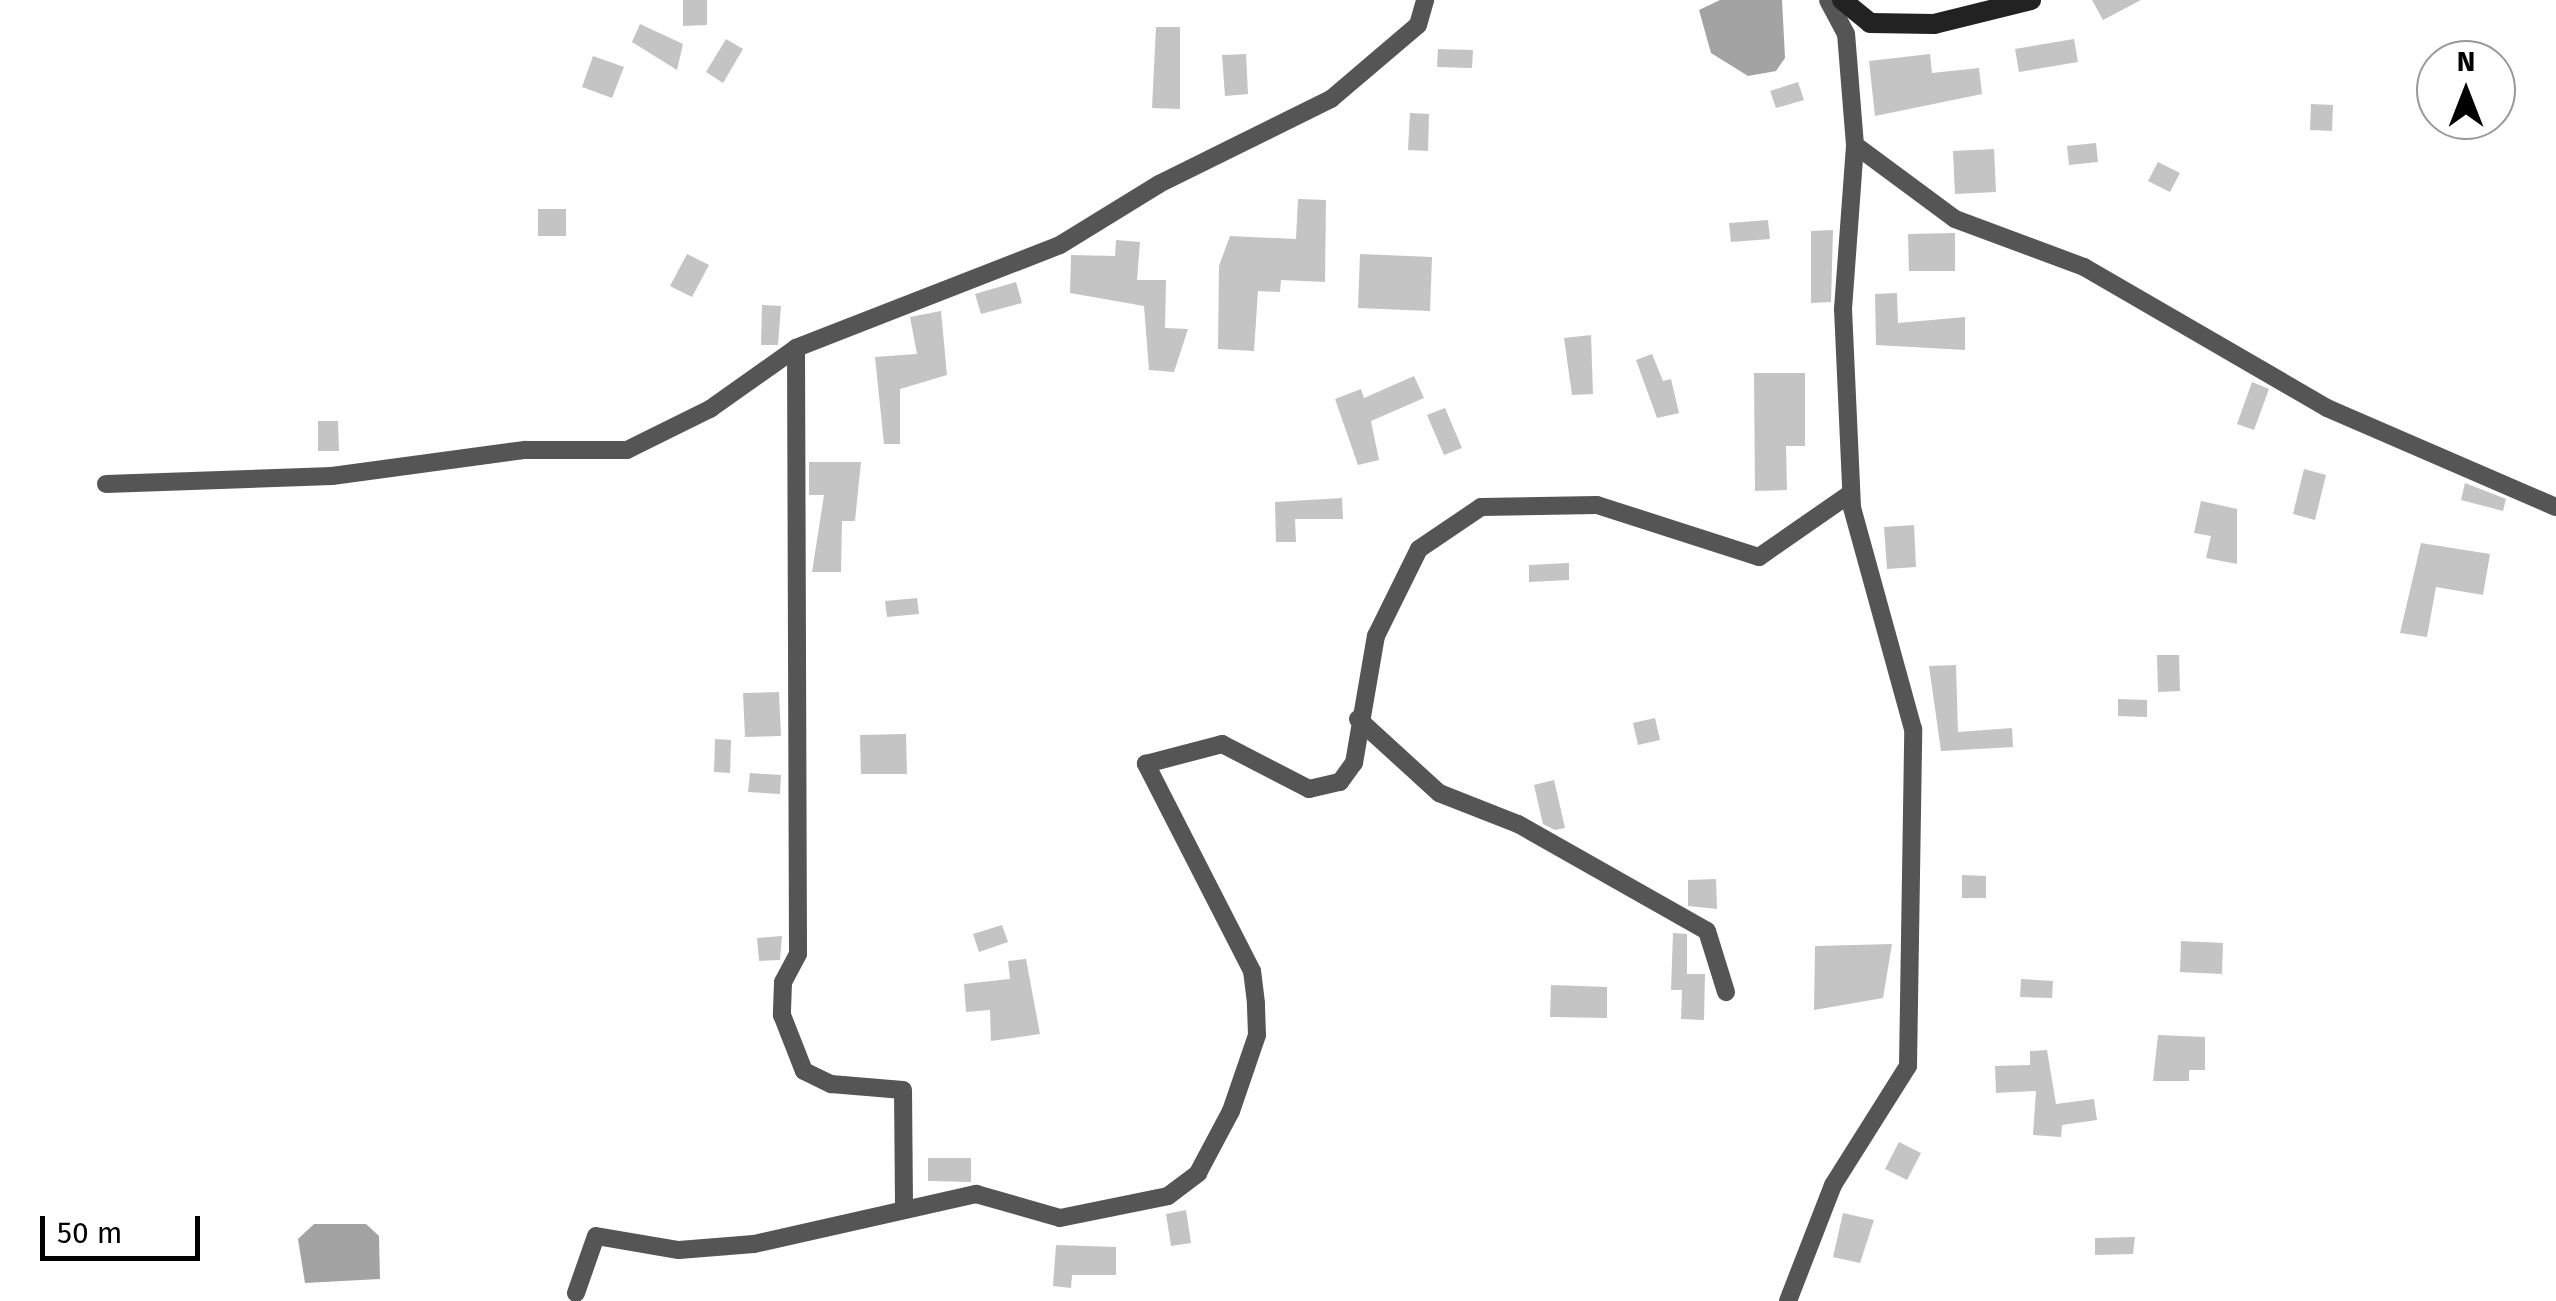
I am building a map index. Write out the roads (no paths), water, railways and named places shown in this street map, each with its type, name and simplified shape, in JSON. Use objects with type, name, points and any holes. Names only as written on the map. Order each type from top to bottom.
[{"type":"main road","points":[[1842,0],[1870,23],[1934,24],[2031,0]]},
{"type":"street","points":[[106,484],[332,476],[526,450],[627,450],[710,409],[796,348],[1060,245],[1159,184],[1331,99],[1418,25],[1424,0]]},
{"type":"street","points":[[1788,1301],[1833,1185],[1908,1066],[1913,729],[1851,493],[1844,308],[1855,145],[1846,34],[1828,0]]},
{"type":"street","points":[[1855,145],[1955,219],[2084,267],[2327,408],[2556,507]]},
{"type":"street","points":[[796,348],[798,954],[783,982],[782,1015],[804,1071],[831,1084],[903,1090],[904,1210]]},
{"type":"street","points":[[576,1293],[596,1236],[678,1250],[754,1244],[976,1194],[1060,1218],[1104,1216],[1168,1196],[1198,1173],[1257,1035],[1254,987],[1146,764],[1222,744],[1310,789],[1340,782],[1354,764],[1358,719],[1376,636],[1419,549],[1481,507],[1597,505],[1759,556],[1851,493]]},
{"type":"street","points":[[1358,719],[1438,793],[1518,824],[1707,931],[1726,992]]}]
